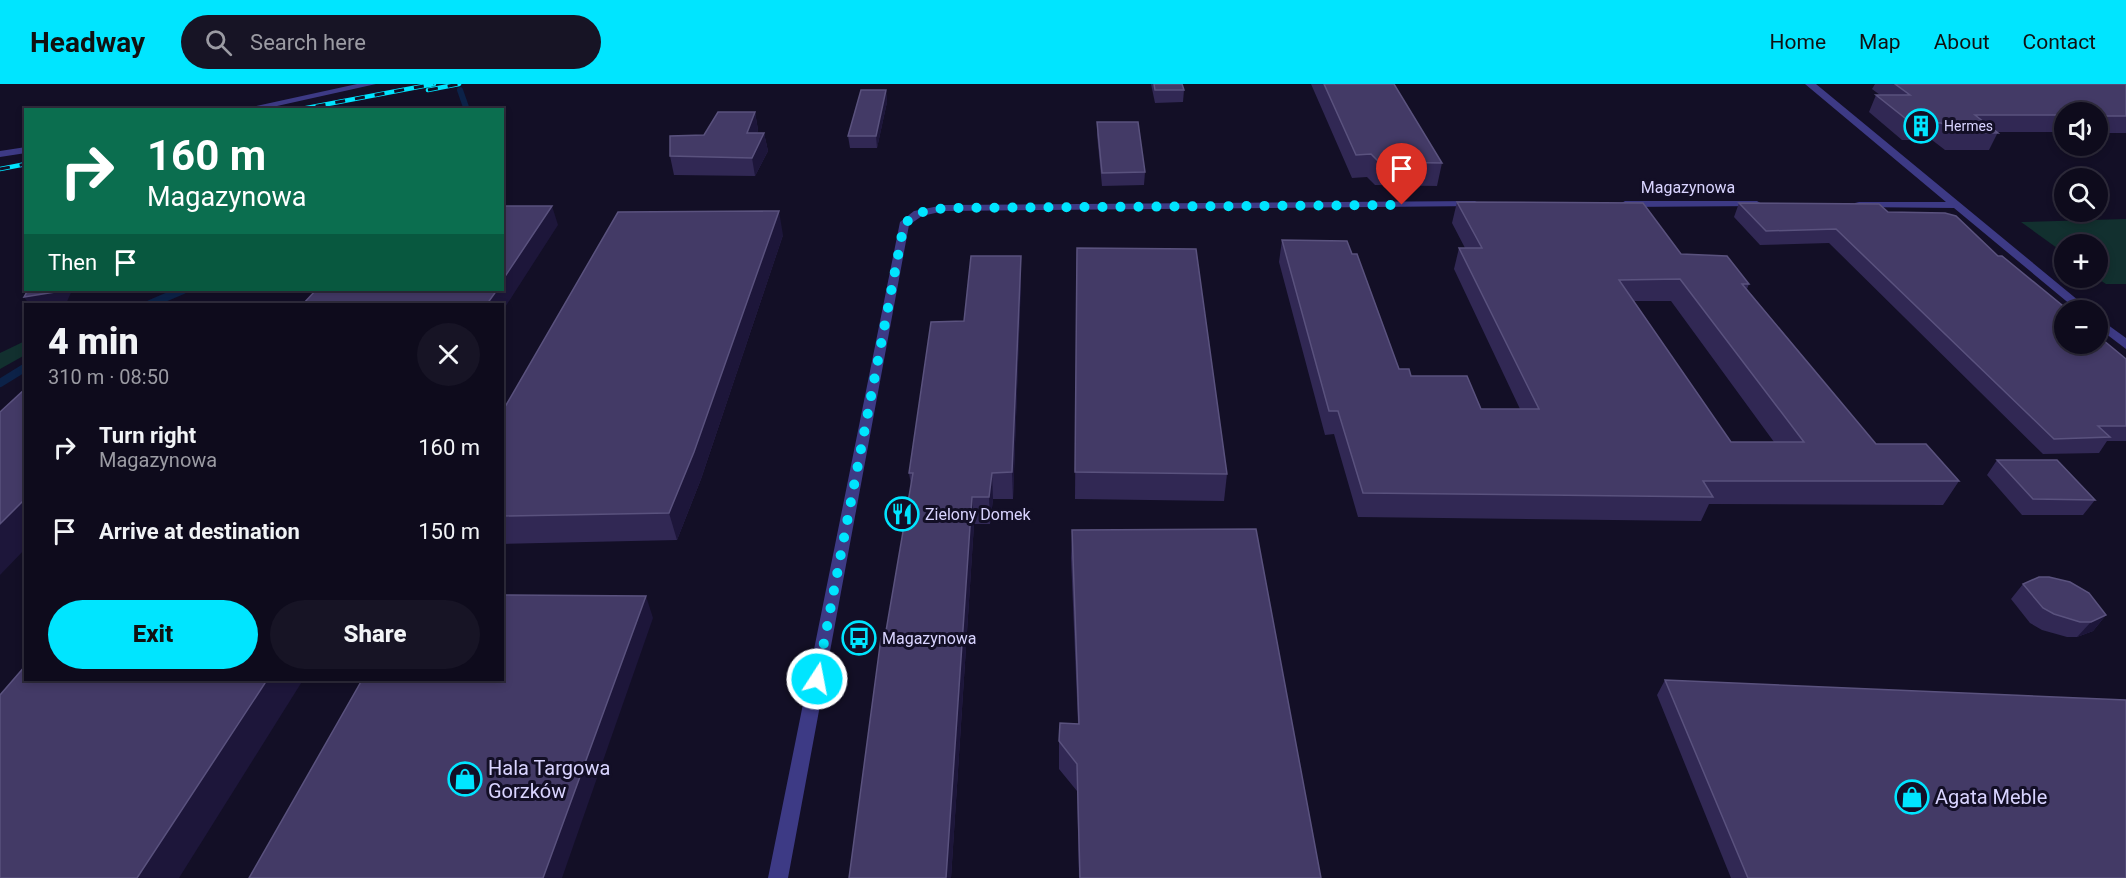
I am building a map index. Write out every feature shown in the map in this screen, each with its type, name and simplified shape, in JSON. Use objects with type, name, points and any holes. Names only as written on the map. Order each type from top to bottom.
[{"type":"street","points":[[252,108],[371,84]]},
{"type":"street","points":[[1810,84],[2072,300]]},
{"type":"street","points":[[0,154],[24,150]]},
{"type":"street","points":[[778,878],[904,224],[918,213],[944,208],[1485,204]]},
{"type":"street","name":"Magazynowa","points":[[1615,204],[1770,204]]},
{"type":"street","points":[[1842,204],[1955,205]]},
{"type":"street","points":[[2108,330],[2126,345]]},
{"type":"green space","points":[[2126,219],[2126,284],[2108,284],[2108,234],[2054,234],[2054,246],[2021,222],[2108,222],[2108,220]]},
{"type":"green space","points":[[24,341],[24,356],[0,369],[0,353]]},
{"type":"building","points":[[1154,84],[1182,84],[1184,90],[1155,90]]},
{"type":"building","points":[[1324,84],[1394,84],[1442,163],[1379,162],[1371,154],[1356,155]]},
{"type":"building","points":[[1895,84],[2126,84],[2126,116],[2108,116],[2108,102],[2054,102],[2054,115],[1975,115],[1998,133],[1954,132],[1941,123],[1910,122],[1876,95],[1910,95]]},
{"type":"building","points":[[861,90],[886,90],[876,136],[848,136]]},
{"type":"building","points":[[718,112],[755,112],[747,133],[764,133],[752,158],[670,156],[670,136],[704,135]]},
{"type":"building","points":[[1097,122],[1138,122],[1145,172],[1102,173]]},
{"type":"building","points":[[1457,202],[1643,203],[1681,254],[1727,256],[1749,284],[1742,284],[1876,444],[1926,444],[1959,481],[1703,481],[1713,497],[1363,493],[1338,411],[1329,411],[1282,240],[1347,241],[1352,254],[1357,254],[1399,369],[1409,369],[1411,376],[1467,376],[1481,409],[1539,409],[1459,248],[1482,248]],"holes":[[[1680,279],[1804,442],[1731,442],[1619,280]]]},
{"type":"building","points":[[1739,203],[1879,204],[1888,212],[1945,213],[1956,216],[1998,256],[2002,256],[2056,300],[2054,354],[2108,354],[2108,344],[2126,359],[2126,426],[2098,426],[2110,437],[2054,439],[1836,229],[1766,231]]},
{"type":"building","points":[[504,206],[552,206],[504,278]]},
{"type":"building","points":[[779,211],[694,452],[669,513],[504,516],[504,409],[618,212]]},
{"type":"building","points":[[1077,248],[1196,249],[1227,474],[1075,472]]},
{"type":"building","points":[[971,256],[1021,256],[1012,472],[992,473],[989,497],[972,497],[946,878],[849,878],[881,638],[885,637],[913,473],[909,473],[931,322],[964,321]]},
{"type":"building","points":[[27,291],[56,291],[55,292],[24,297]]},
{"type":"building","points":[[315,291],[496,291],[488,303],[304,303]]},
{"type":"building","points":[[24,390],[24,500],[0,524],[0,412]]},
{"type":"building","points":[[1997,460],[2057,460],[2095,500],[2033,499]]},
{"type":"building","points":[[1256,529],[1321,878],[1080,878],[1077,764],[1059,741],[1060,723],[1079,724],[1072,530]]},
{"type":"building","points":[[2039,577],[2070,582],[2089,593],[2106,615],[2091,622],[2080,622],[2043,608],[2023,584]]},
{"type":"building","name":"Hala Targowa Gorzków","points":[[504,595],[646,596],[543,878],[249,878],[361,681],[504,681]]},
{"type":"building","points":[[24,667],[24,681],[266,681],[137,878],[0,878],[0,695]]},
{"type":"building","name":"Agata Meble","points":[[1665,680],[2126,700],[2126,878],[1748,878]]},
{"type":"waterway","points":[[460,90],[466,108]]},
{"type":"waterway","points":[[152,303],[181,291]]},
{"type":"waterway","points":[[0,383],[24,368]]},
{"type":"railway","points":[[307,108],[434,84]]},
{"type":"railway","points":[[428,90],[459,84]]},
{"type":"railway","points":[[0,169],[24,164]]},
{"type":"place","name":"Hermes","points":[[1921,126]]},
{"type":"place","name":"Zielony Domek","points":[[902,514]]},
{"type":"place","name":"Magazynowa","points":[[859,638]]},
{"type":"place","name":"Hala Targowa Gorzków","points":[[465,779]]},
{"type":"place","name":"Agata Meble","points":[[1912,797]]},
{"type":"route","points":[[817,679],[904,224],[918,213],[944,208],[1047,205],[1402,205]]}]
